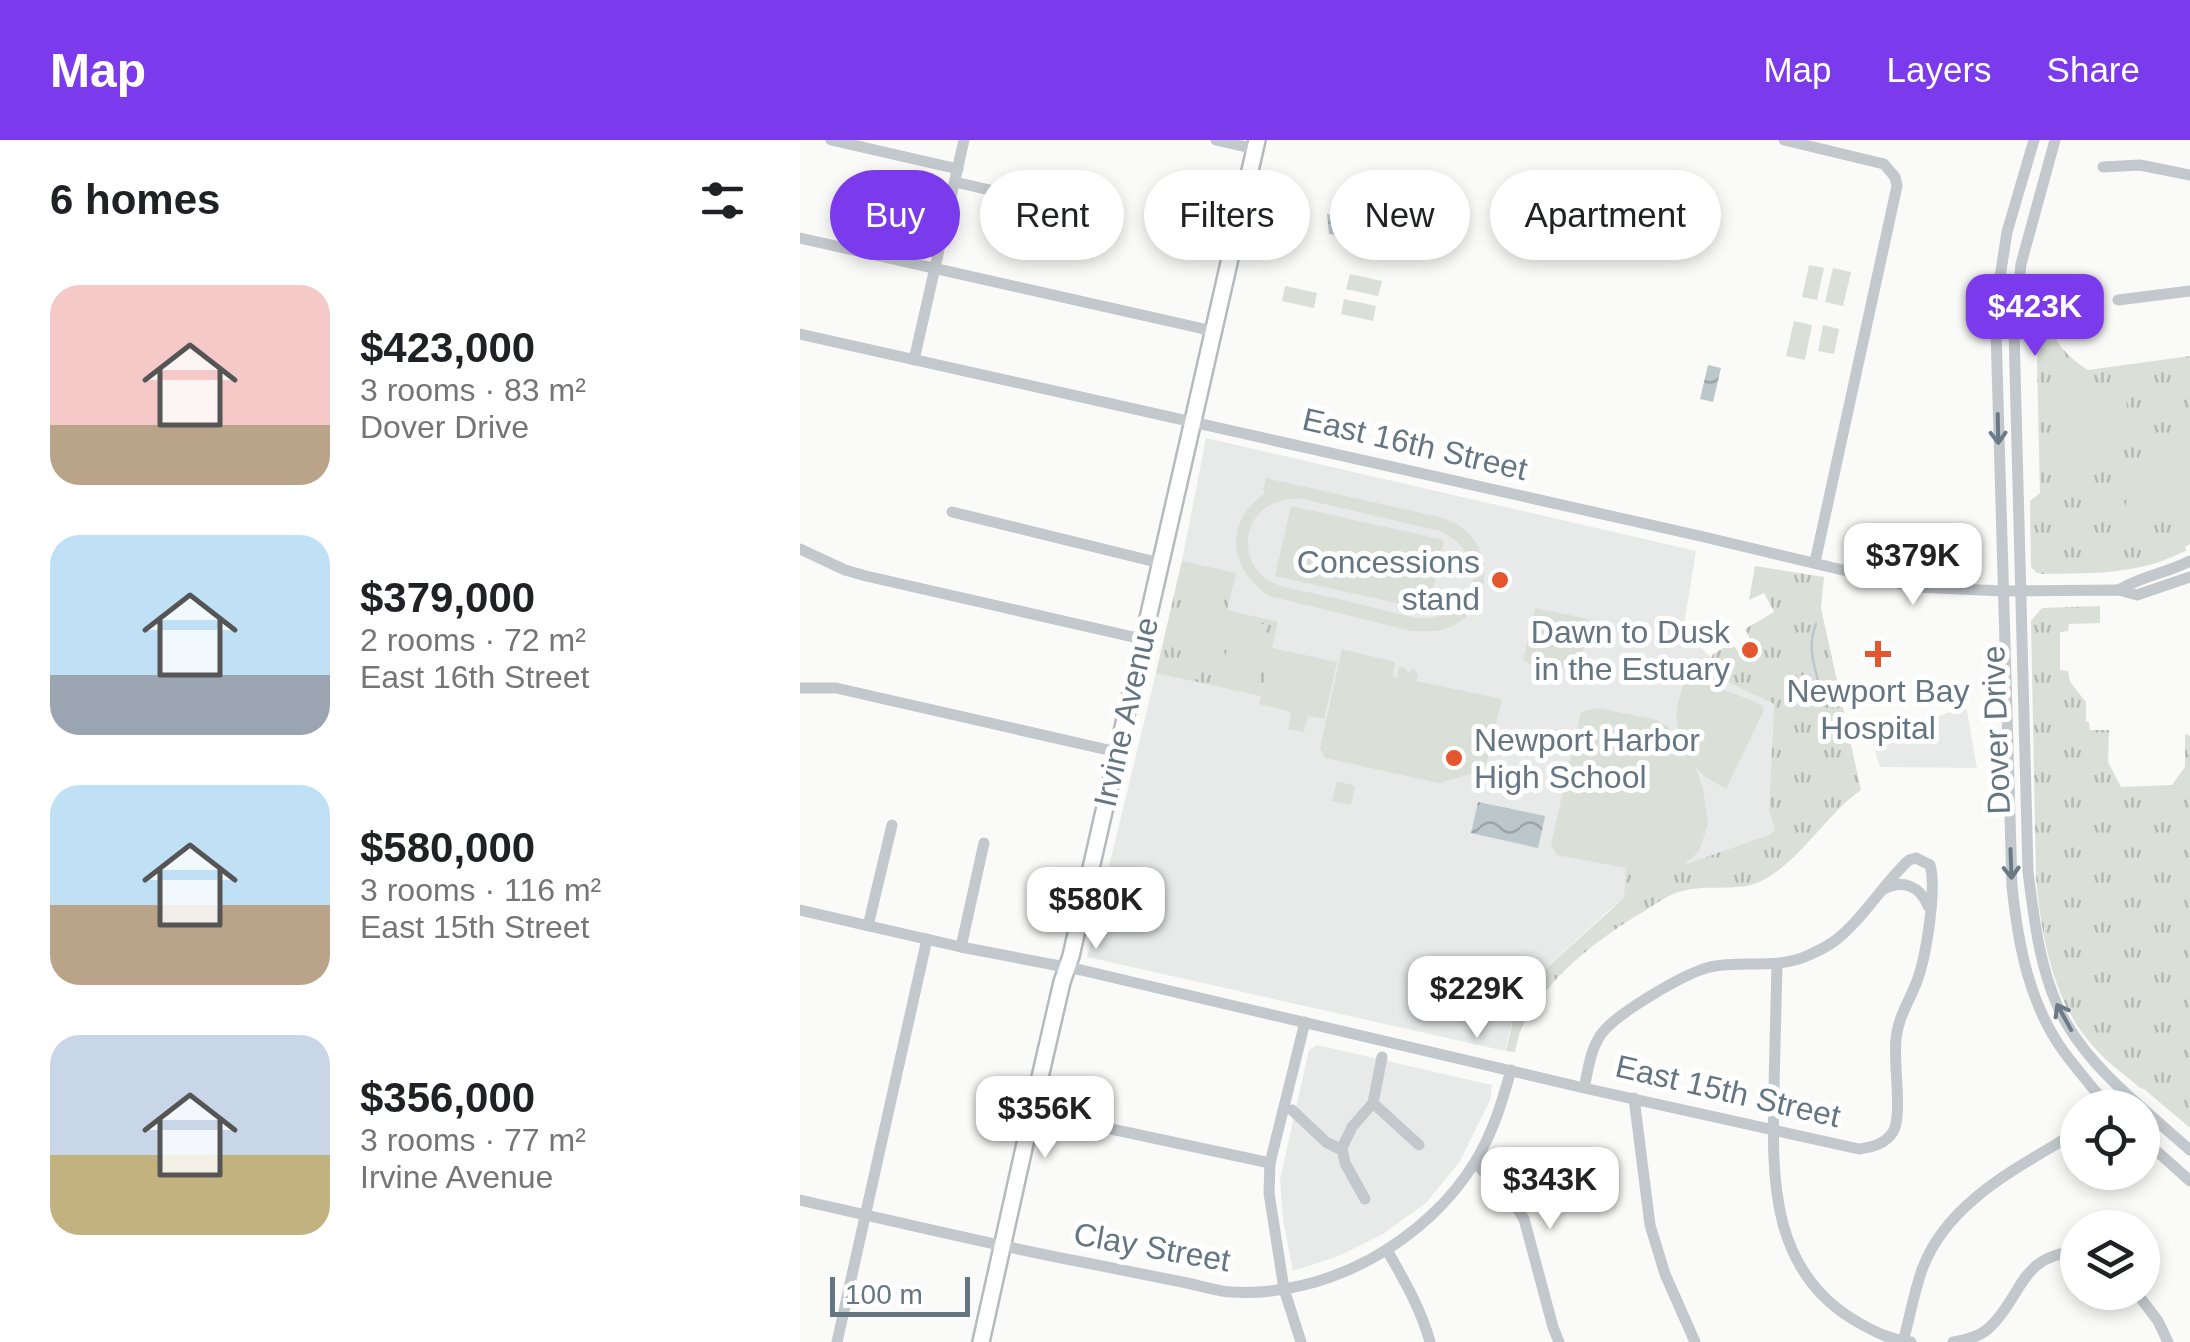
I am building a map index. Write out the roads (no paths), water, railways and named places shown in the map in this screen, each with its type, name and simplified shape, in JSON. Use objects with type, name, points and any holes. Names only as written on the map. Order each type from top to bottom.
[{"type":"main road","name":"Irvine Avenue","points":[[981,1342],[1256,144]]},
{"type":"street","points":[[830,140],[938,170]]},
{"type":"street","points":[[957,170],[964,140]]},
{"type":"street","points":[[1216,140],[1256,144]]},
{"type":"street","points":[[1784,140],[1884,164],[1897,186],[1816,562]]},
{"type":"street","name":"Dover Drive","points":[[2032,140],[2006,232],[1996,332],[2012,886],[2017,932],[2028,974],[2052,1034],[2096,1090]]},
{"type":"street","name":"Dover Drive","points":[[2055,140],[2022,264],[2014,330],[2028,872],[2035,928],[2059,1009],[2083,1048],[2122,1090]]},
{"type":"street","points":[[2104,167],[2140,165],[2190,175]]},
{"type":"street","points":[[800,238],[1213,331]]},
{"type":"street","points":[[914,360],[937,260]]},
{"type":"street","points":[[2118,300],[2190,291]]},
{"type":"street","points":[[1996,332],[2014,330]]},
{"type":"street","name":"East 16th Street","points":[[800,334],[1914,587],[2003,592],[2119,590],[2137,595],[2186,579]]},
{"type":"street","points":[[952,512],[1160,562]]},
{"type":"street","points":[[800,550],[866,576],[1142,639]]},
{"type":"street","points":[[2119,590],[2134,580],[2190,561]]},
{"type":"street","points":[[2176,568],[2186,579]]},
{"type":"street","points":[[800,688],[836,688],[1116,752]]},
{"type":"street","points":[[868,926],[892,825]]},
{"type":"street","points":[[961,947],[984,843]]},
{"type":"street","points":[[1584,1088],[1600,1036],[1615,1018],[1710,967],[1777,964],[1805,957],[1836,940],[1908,860],[1916,858],[1930,865],[1934,877],[1930,909]]},
{"type":"street","points":[[1880,891],[1894,884],[1907,884],[1924,896],[1930,909]]},
{"type":"street","name":"East 15th Street","points":[[800,910],[1859,1148],[1883,1142],[1897,1122],[1896,1032],[1922,966],[1930,909]]},
{"type":"street","points":[[837,1342],[927,939]]},
{"type":"street","points":[[1777,964],[1773,1172],[1780,1219],[1794,1254],[1814,1286],[1840,1313],[1887,1338],[1912,1342]]},
{"type":"street","points":[[1301,1342],[1284,1289],[1270,1207],[1270,1164],[1305,1022]]},
{"type":"street","points":[[1365,1199],[1342,1150],[1352,1127],[1373,1103],[1382,1057]]},
{"type":"street","name":"Clay Street","points":[[800,1200],[1002,1247],[1231,1292],[1284,1289],[1349,1270],[1387,1250],[1440,1206],[1459,1186],[1489,1137],[1511,1070]]},
{"type":"street","points":[[1634,1098],[1650,1225],[1665,1274],[1695,1342]]},
{"type":"street","points":[[1373,1103],[1420,1144]]},
{"type":"street","points":[[1292,1110],[1326,1142],[1342,1150]]},
{"type":"street","points":[[1032,1112],[1270,1164]]},
{"type":"street","name":"Dover Drive","points":[[2160,1124],[2190,1150]]},
{"type":"street","points":[[1903,1342],[1922,1269],[1946,1226],[1994,1184],[2060,1142]]},
{"type":"street","points":[[2160,1154],[2190,1181]]},
{"type":"street","points":[[1475,1163],[1514,1203],[1524,1219],[1560,1342]]},
{"type":"street","points":[[1387,1250],[1426,1324],[1430,1342]]},
{"type":"street","points":[[1953,1342],[1988,1330],[2028,1272],[2060,1253]]},
{"type":"street","points":[[2150,1310],[2168,1342]]},
{"type":"water","points":[[1708,365],[1721,368],[1713,402],[1700,399]]},
{"type":"water","points":[[1478,802],[1545,816],[1538,848],[1471,833]]},
{"type":"waterway","points":[[1816,624],[1812,655],[1824,706]]},
{"type":"place","name":"Concessions stand","points":[[1500,580]]},
{"type":"place","name":"Dawn to Dusk in the Estuary","points":[[1750,650]]},
{"type":"place","name":"Newport Bay Hospital","points":[[1878,654]]},
{"type":"place","name":"Newport Harbor High School","points":[[1454,758]]}]
